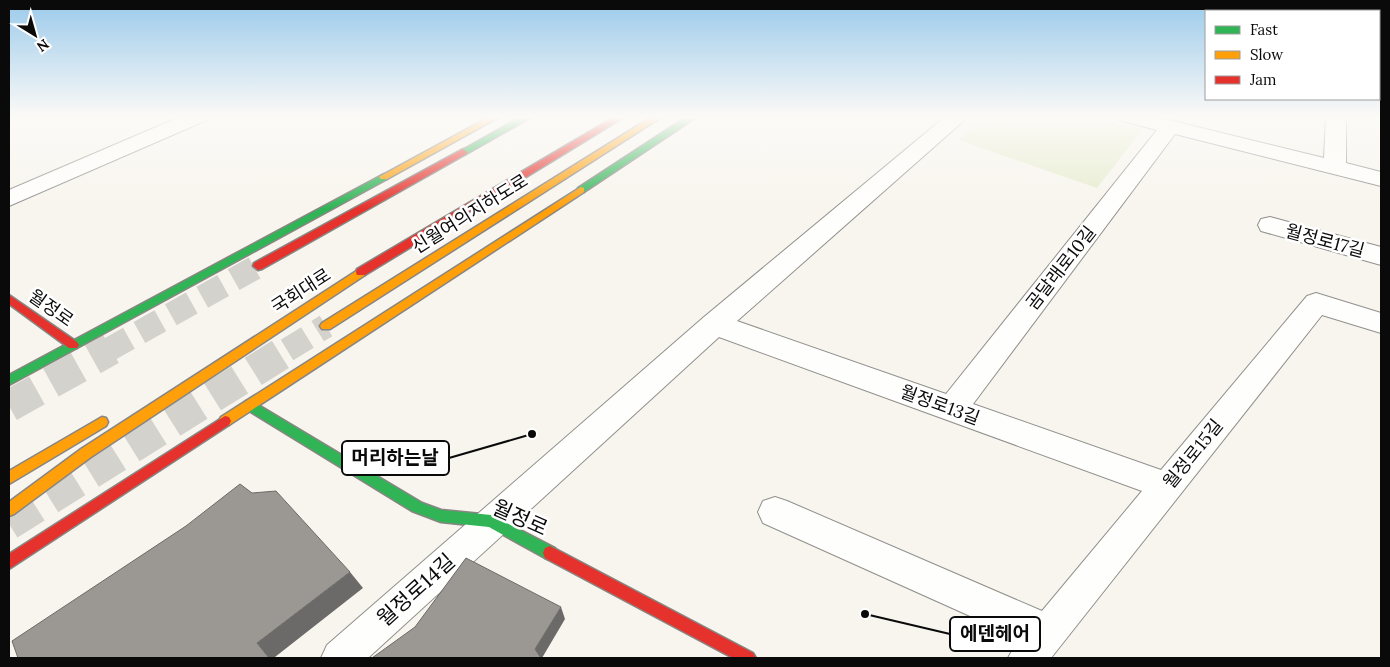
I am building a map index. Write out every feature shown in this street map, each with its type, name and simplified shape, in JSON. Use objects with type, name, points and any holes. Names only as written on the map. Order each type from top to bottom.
[{"type":"main road","points":[[9,380],[439,147]]},
{"type":"main road","points":[[258,266],[473,147]]},
{"type":"main road","name":"국회대로","points":[[9,510],[86,453],[378,261],[570,147]]},
{"type":"main road","name":"신월여의지하도로","points":[[326,326],[610,147]]},
{"type":"main road","points":[[9,562],[646,147]]},
{"type":"main road","name":"월정로","points":[[9,299],[73,345]]},
{"type":"main road","name":"월정로","points":[[250,405],[418,507],[442,516],[491,521],[748,658]]},
{"type":"main road","points":[[9,478],[110,417]]},
{"type":"street","points":[[9,199],[128,147]]},
{"type":"street","points":[[491,521],[714,324],[922,147]]},
{"type":"street","name":"곰달래로10길","points":[[952,409],[1154,147]]},
{"type":"street","points":[[1253,147],[1381,179]]},
{"type":"street","points":[[1335,147],[1335,167]]},
{"type":"street","name":"월정로17길","points":[[1270,225],[1381,256]]},
{"type":"street","name":"월정로15길","points":[[1027,658],[1316,303],[1381,323]]},
{"type":"street","name":"월정로13길","points":[[714,324],[1167,486]]},
{"type":"street","points":[[775,512],[1048,632]]},
{"type":"street","name":"월정로14길","points":[[340,658],[491,521]]},
{"type":"green space","points":[[979,147],[1129,147],[1097,188]]},
{"type":"building","points":[[240,484],[252,493],[276,491],[350,572],[257,643],[269,658],[18,658],[12,641],[186,526]]},
{"type":"building","points":[[466,558],[561,607],[535,649],[541,658],[372,658],[415,627]]},
{"type":"tunnel","points":[[108,350],[258,266]]},
{"type":"tunnel","points":[[287,350],[326,326]]},
{"type":"tunnel","points":[[9,406],[111,349]]},
{"type":"tunnel","points":[[9,524],[289,349]]},
{"type":"traffic: fast","points":[[463,152],[472,147]]},
{"type":"traffic: fast","points":[[581,190],[646,147]]},
{"type":"traffic: fast","points":[[9,380],[384,177]]},
{"type":"traffic: fast","points":[[250,405],[417,507],[441,516],[491,521],[550,553]]},
{"type":"traffic: slow","points":[[384,177],[439,147]]},
{"type":"traffic: slow","points":[[326,326],[610,147]]},
{"type":"traffic: slow","points":[[225,421],[581,190]]},
{"type":"traffic: slow","points":[[9,510],[86,453],[361,272]]},
{"type":"traffic: slow","points":[[9,478],[102,422]]},
{"type":"traffic: jam","points":[[361,272],[570,147]]},
{"type":"traffic: jam","points":[[258,266],[463,152]]},
{"type":"traffic: jam","points":[[9,299],[73,345]]},
{"type":"traffic: jam","points":[[9,562],[225,421]]},
{"type":"traffic: jam","points":[[550,553],[748,658]]},
{"type":"place","name":"머리하는날","points":[[532,434]]},
{"type":"place","name":"에덴헤어","points":[[865,614]]}]
